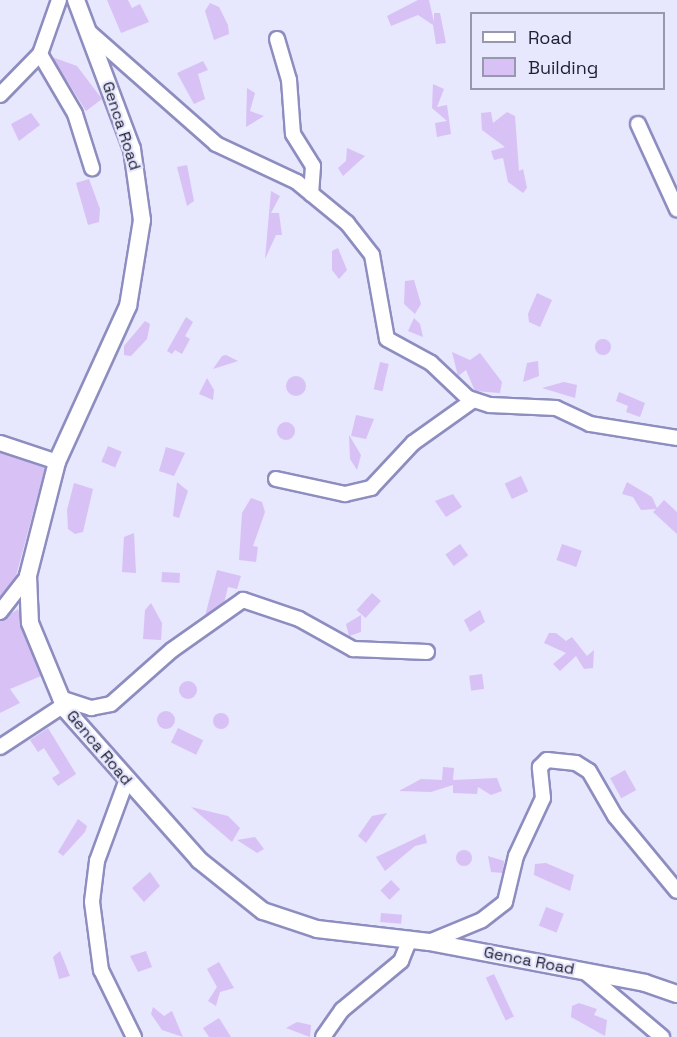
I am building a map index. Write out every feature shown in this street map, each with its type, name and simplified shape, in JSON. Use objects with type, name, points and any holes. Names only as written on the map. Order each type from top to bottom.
[{"type":"street","points":[[0,95],[39,54],[59,0]]},
{"type":"street","name":"Genca Road","points":[[76,0],[132,148],[141,248],[128,306],[57,462],[28,576],[30,622],[62,701],[126,782],[216,876],[262,911],[317,929],[429,942],[585,972],[677,994]]},
{"type":"street","points":[[87,30],[216,144],[272,167],[347,223],[372,255],[387,339],[431,363],[472,401],[556,408],[590,424],[677,438]]},
{"type":"street","points":[[277,39],[289,80],[294,134],[312,166],[311,194]]},
{"type":"street","points":[[39,54],[75,114],[92,168]]},
{"type":"street","points":[[638,124],[677,209]]},
{"type":"street","points":[[276,479],[345,494],[371,488],[413,443],[472,401]]},
{"type":"street","points":[[0,443],[57,462]]},
{"type":"street","points":[[0,612],[28,576]]},
{"type":"street","points":[[0,747],[62,701],[91,708],[111,704],[172,650],[243,600],[299,619],[353,649],[427,652]]},
{"type":"street","points":[[429,942],[483,920],[505,902],[516,856],[543,798],[540,767],[547,760],[576,763],[589,771],[615,816],[677,891]]},
{"type":"street","points":[[126,782],[97,861],[92,902],[101,970],[134,1037]]},
{"type":"street","points":[[322,1037],[342,1010],[401,961],[410,939]]},
{"type":"street","points":[[585,972],[662,1037]]},
{"type":"building","points":[[107,0],[128,0],[132,8],[140,4],[149,22],[121,33]]},
{"type":"building","points":[[418,0],[429,0],[434,22],[434,13],[440,13],[446,43],[436,44],[433,25],[418,15],[391,26],[387,16]]},
{"type":"building","points":[[210,3],[219,7],[228,25],[229,34],[214,40],[205,11]]},
{"type":"building","points":[[52,57],[77,66],[102,99],[86,111]]},
{"type":"building","points":[[203,61],[208,70],[198,74],[205,99],[194,104],[177,73]]},
{"type":"building","points":[[433,84],[444,89],[437,107],[447,105],[451,134],[437,137],[435,123],[447,121],[432,108]]},
{"type":"building","points":[[247,88],[255,93],[250,111],[264,116],[246,127]]},
{"type":"building","points":[[491,112],[493,123],[507,112],[515,116],[519,171],[523,169],[527,188],[523,193],[508,182],[503,158],[494,160],[491,151],[505,147],[482,130],[481,113]]},
{"type":"building","points":[[31,113],[40,125],[19,141],[11,124]]},
{"type":"building","points":[[347,148],[365,156],[343,176],[338,168],[346,161]]},
{"type":"building","points":[[187,165],[194,201],[187,206],[177,167]]},
{"type":"building","points":[[89,179],[100,209],[99,222],[88,225],[76,183]]},
{"type":"building","points":[[271,191],[280,196],[271,213],[279,213],[282,235],[276,235],[265,259]]},
{"type":"building","points":[[338,248],[347,270],[339,279],[332,270],[332,251]]},
{"type":"building","points":[[414,280],[421,304],[415,314],[404,304],[405,281]]},
{"type":"building","points":[[537,293],[552,300],[540,327],[529,322],[528,314]]},
{"type":"building","points":[[186,317],[193,322],[185,336],[190,339],[182,354],[175,350],[172,354],[167,351]]},
{"type":"building","points":[[414,318],[420,324],[423,337],[408,331]]},
{"type":"building","points":[[145,321],[150,324],[147,339],[131,356],[124,355],[124,346]]},
{"type":"building","points":[[603,339],[609,341],[611,347],[609,353],[603,355],[597,353],[595,347],[597,341]]},
{"type":"building","points":[[452,352],[470,360],[480,353],[502,382],[500,393],[475,391],[466,370],[458,376]]},
{"type":"building","points":[[226,355],[238,361],[213,369],[222,356]]},
{"type":"building","points":[[538,361],[539,376],[523,382],[527,363]]},
{"type":"building","points":[[380,362],[389,364],[382,391],[374,389]]},
{"type":"building","points":[[296,376],[303,379],[306,386],[303,393],[296,396],[289,393],[286,386],[289,379]]},
{"type":"building","points":[[207,378],[214,390],[213,400],[199,394]]},
{"type":"building","points":[[564,382],[577,385],[575,398],[542,388]]},
{"type":"building","points":[[619,392],[645,403],[640,417],[626,412],[628,406],[616,401]]},
{"type":"building","points":[[356,415],[374,419],[366,439],[351,436]]},
{"type":"building","points":[[282,422],[290,422],[295,427],[293,438],[282,440],[277,435],[277,427]]},
{"type":"building","points":[[349,435],[361,455],[357,470],[350,459]]},
{"type":"building","points":[[108,446],[122,452],[115,468],[101,462]]},
{"type":"building","points":[[166,447],[185,453],[174,476],[159,471]]},
{"type":"building","points":[[0,452],[45,468],[16,576],[0,597]]},
{"type":"building","points":[[521,476],[528,491],[512,499],[505,484]]},
{"type":"building","points":[[177,482],[188,491],[179,518],[173,516]]},
{"type":"building","points":[[627,482],[652,497],[657,508],[664,500],[677,512],[677,534],[653,512],[656,509],[641,510],[633,497],[622,494]]},
{"type":"building","points":[[74,483],[93,489],[83,532],[75,534],[68,529],[67,510]]},
{"type":"building","points":[[453,494],[462,507],[446,517],[435,501]]},
{"type":"building","points":[[251,498],[262,502],[265,512],[253,546],[258,547],[256,562],[239,560],[242,513]]},
{"type":"building","points":[[134,533],[136,573],[122,572],[124,537]]},
{"type":"building","points":[[460,544],[468,555],[454,566],[445,555]]},
{"type":"building","points":[[562,544],[582,551],[576,567],[556,560]]},
{"type":"building","points":[[217,570],[241,576],[237,589],[228,587],[224,603],[205,616]]},
{"type":"building","points":[[162,572],[180,573],[179,583],[161,582]]},
{"type":"building","points":[[372,593],[381,601],[366,618],[357,610]]},
{"type":"building","points":[[151,603],[162,623],[161,640],[143,639],[145,610]]},
{"type":"building","points":[[18,609],[41,676],[10,689],[20,703],[0,713],[0,621]]},
{"type":"building","points":[[480,610],[485,622],[470,632],[464,620]]},
{"type":"building","points":[[361,615],[361,632],[349,636],[346,624]]},
{"type":"building","points":[[549,633],[556,633],[566,641],[572,637],[587,656],[594,650],[593,668],[584,669],[576,656],[560,671],[553,664],[566,653],[544,643]]},
{"type":"building","points":[[482,674],[484,689],[471,691],[469,676]]},
{"type":"building","points":[[184,681],[192,681],[197,686],[195,697],[184,699],[179,694],[179,686]]},
{"type":"building","points":[[166,711],[172,714],[175,720],[172,726],[166,729],[160,726],[157,720],[160,714]]},
{"type":"building","points":[[218,713],[224,713],[229,721],[227,727],[218,729],[213,724],[213,718]]},
{"type":"building","points":[[48,728],[76,774],[58,786],[52,778],[60,773],[44,748],[38,752],[30,740]]},
{"type":"building","points":[[178,728],[203,740],[196,755],[171,742]]},
{"type":"building","points":[[443,767],[454,768],[453,780],[497,778],[502,791],[491,795],[478,787],[477,794],[453,793],[453,785],[431,792],[399,791],[421,779],[442,780]]},
{"type":"building","points":[[625,770],[636,790],[621,798],[610,778]]},
{"type":"building","points":[[191,807],[228,816],[240,828],[232,842]]},
{"type":"building","points":[[387,813],[366,843],[358,836],[372,816]]},
{"type":"building","points":[[78,819],[87,826],[85,832],[63,856],[58,852]]},
{"type":"building","points":[[425,834],[427,843],[415,846],[385,871],[376,857]]},
{"type":"building","points":[[255,837],[264,849],[257,853],[237,840]]},
{"type":"building","points":[[464,850],[470,852],[472,858],[470,864],[464,866],[458,864],[456,858],[458,852]]},
{"type":"building","points":[[488,856],[504,861],[503,873],[491,872]]},
{"type":"building","points":[[546,863],[574,875],[570,891],[534,875],[535,864]]},
{"type":"building","points":[[150,872],[160,886],[144,902],[132,888]]},
{"type":"building","points":[[391,880],[400,889],[390,900],[380,891]]},
{"type":"building","points":[[546,907],[564,914],[557,932],[539,926]]},
{"type":"building","points":[[381,913],[402,915],[401,924],[380,922]]},
{"type":"building","points":[[60,951],[70,976],[59,979],[53,957]]},
{"type":"building","points":[[146,951],[152,967],[138,972],[130,956]]},
{"type":"building","points":[[219,962],[234,988],[220,992],[216,1006],[208,1001],[217,987],[207,969]]},
{"type":"building","points":[[494,974],[514,1017],[506,1020],[486,978]]},
{"type":"building","points":[[579,1003],[597,1009],[594,1015],[607,1020],[605,1036],[571,1017],[572,1006]]},
{"type":"building","points":[[153,1007],[164,1016],[172,1011],[183,1037],[162,1030],[151,1014]]},
{"type":"building","points":[[219,1018],[231,1037],[209,1037],[203,1028]]},
{"type":"building","points":[[297,1022],[311,1025],[310,1037],[286,1028]]}]
